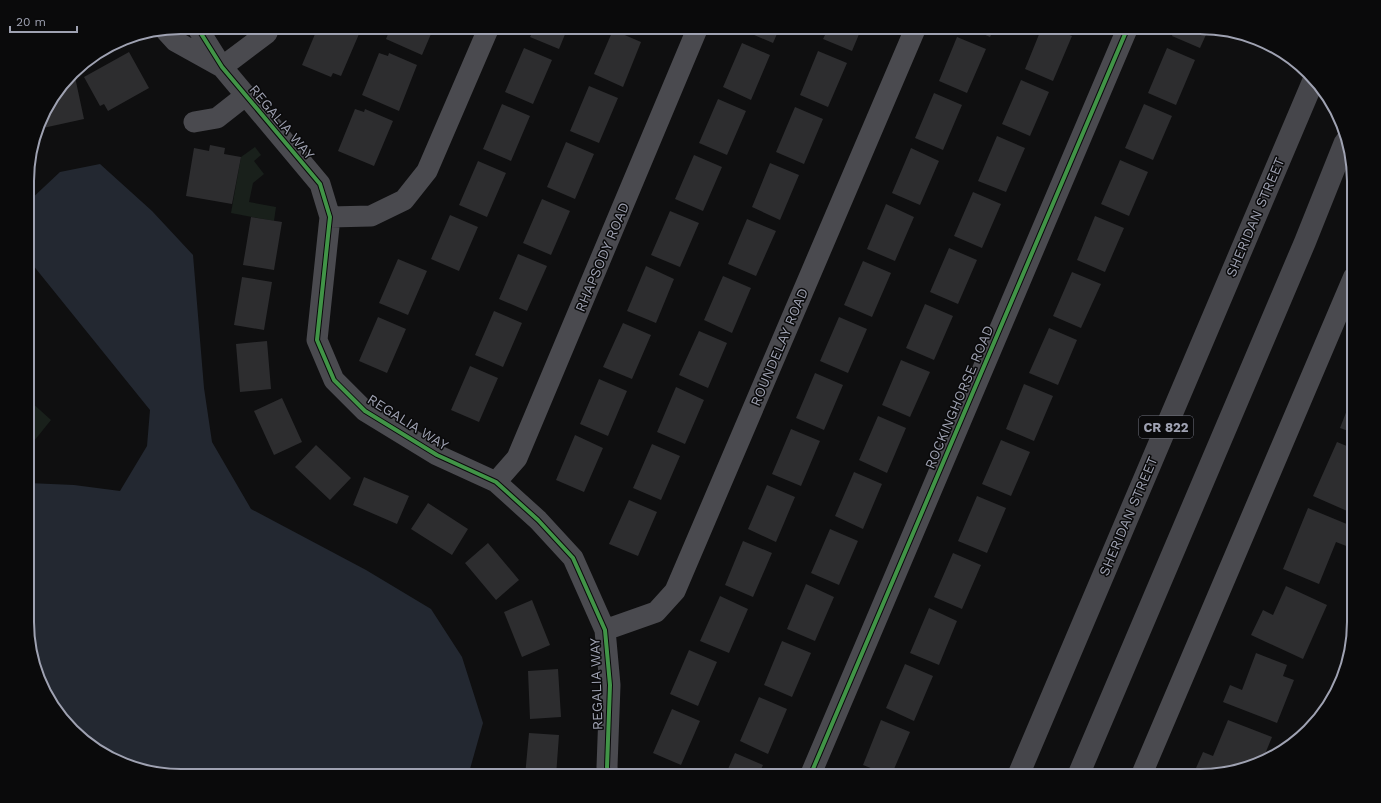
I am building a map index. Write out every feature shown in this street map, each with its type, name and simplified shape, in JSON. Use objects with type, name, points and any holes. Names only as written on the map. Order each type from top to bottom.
[{"type":"main road","name":"SHERIDAN STREET","points":[[1021,769],[1312,85]]},
{"type":"main road","points":[[1081,769],[1305,242],[1343,147]]},
{"type":"street","name":"REGALIA WAY","points":[[170,34],[176,40],[222,67]]},
{"type":"street","name":"REGALIA WAY","points":[[201,34],[222,67],[320,184],[330,217],[317,340],[334,380],[365,411],[437,454],[496,482],[538,520],[573,558],[605,630],[610,685],[607,769]]},
{"type":"street","points":[[222,67],[266,34]]},
{"type":"street","points":[[330,217],[371,216],[404,200],[428,171],[486,34]]},
{"type":"street","name":"RHAPSODY ROAD","points":[[496,482],[518,458],[695,34]]},
{"type":"street","name":"ROUNDELAY ROAD","points":[[605,630],[656,612],[674,591],[913,34]]},
{"type":"street","name":"ROCKINGHORSE ROAD","points":[[813,769],[1125,34]]},
{"type":"street","points":[[194,122],[217,118],[246,96]]},
{"type":"street","points":[[1144,769],[1347,292]]},
{"type":"shaded area","points":[[255,147],[261,155],[254,161],[264,174],[253,183],[249,202],[276,207],[274,221],[231,213],[241,157]]},
{"type":"shaded area","points":[[100,164],[152,211],[193,255],[204,388],[212,442],[251,509],[366,570],[431,609],[462,657],[483,723],[470,769],[162,768],[125,758],[107,749],[84,733],[70,719],[59,704],[45,678],[35,641],[34,483],[74,485],[120,491],[147,446],[150,410],[34,266],[34,196],[60,172]]},
{"type":"shaded area","points":[[34,405],[51,420],[34,441]]},
{"type":"building","points":[[315,34],[359,34],[341,76],[333,73],[331,77],[302,65]]},
{"type":"building","points":[[388,34],[431,34],[422,55],[386,39]]},
{"type":"building","points":[[532,34],[565,34],[559,49],[530,37]]},
{"type":"building","points":[[611,34],[622,34],[641,42],[623,87],[594,74]]},
{"type":"building","points":[[752,34],[777,34],[773,43]]},
{"type":"building","points":[[826,34],[859,34],[852,51],[823,39]]},
{"type":"building","points":[[983,34],[992,34],[990,37]]},
{"type":"building","points":[[1039,34],[1067,34],[1072,36],[1053,81],[1025,69]]},
{"type":"building","points":[[1173,34],[1206,34],[1200,48],[1172,36]]},
{"type":"building","points":[[957,37],[986,49],[967,93],[939,81]]},
{"type":"building","points":[[742,43],[770,55],[751,100],[723,87]]},
{"type":"building","points":[[524,48],[552,60],[533,104],[505,92]]},
{"type":"building","points":[[1167,48],[1195,60],[1176,105],[1148,93]]},
{"type":"building","points":[[818,51],[847,63],[828,107],[800,95]]},
{"type":"building","points":[[129,52],[149,88],[108,111],[104,104],[100,106],[84,77]]},
{"type":"building","points":[[379,53],[388,56],[389,53],[417,65],[399,111],[362,95]]},
{"type":"building","points":[[75,79],[84,119],[44,128],[59,99]]},
{"type":"building","points":[[1021,80],[1049,92],[1030,136],[1002,124]]},
{"type":"building","points":[[589,86],[618,98],[599,143],[570,131]]},
{"type":"building","points":[[934,93],[962,105],[943,150],[915,138]]},
{"type":"building","points":[[718,99],[746,111],[727,155],[699,143]]},
{"type":"building","points":[[502,104],[530,116],[511,161],[483,149]]},
{"type":"building","points":[[1144,104],[1172,116],[1153,160],[1125,148]]},
{"type":"building","points":[[795,107],[823,119],[804,164],[776,152]]},
{"type":"building","points":[[355,109],[364,112],[365,109],[393,121],[374,166],[338,151]]},
{"type":"building","points":[[997,136],[1025,148],[1006,192],[978,181]]},
{"type":"building","points":[[566,142],[594,154],[575,199],[547,187]]},
{"type":"building","points":[[210,145],[225,148],[224,154],[241,157],[232,204],[186,196],[194,148],[209,151]]},
{"type":"building","points":[[911,148],[939,161],[920,205],[892,193]]},
{"type":"building","points":[[694,155],[722,167],[703,211],[675,199]]},
{"type":"building","points":[[1120,160],[1148,172],[1129,216],[1101,204]]},
{"type":"building","points":[[478,161],[506,173],[487,217],[459,205]]},
{"type":"building","points":[[770,163],[799,175],[780,220],[752,207]]},
{"type":"building","points":[[973,192],[1001,204],[982,248],[954,236]]},
{"type":"building","points":[[542,199],[570,211],[551,255],[523,243]]},
{"type":"building","points":[[886,204],[914,217],[895,261],[867,249]]},
{"type":"building","points":[[670,211],[699,223],[680,267],[651,255]]},
{"type":"building","points":[[450,215],[478,227],[459,271],[431,259]]},
{"type":"building","points":[[1095,216],[1124,228],[1105,272],[1077,260]]},
{"type":"building","points":[[251,217],[282,222],[274,270],[243,265]]},
{"type":"building","points":[[747,219],[776,231],[756,276],[728,264]]},
{"type":"building","points":[[949,248],[977,260],[958,304],[930,292]]},
{"type":"building","points":[[518,254],[547,266],[527,311],[499,299]]},
{"type":"building","points":[[398,259],[427,271],[408,315],[379,303]]},
{"type":"building","points":[[863,261],[891,273],[872,317],[844,305]]},
{"type":"building","points":[[646,266],[674,279],[656,323],[627,311]]},
{"type":"building","points":[[1072,272],[1101,284],[1081,328],[1053,316]]},
{"type":"building","points":[[723,276],[751,288],[732,333],[704,320]]},
{"type":"building","points":[[242,277],[272,282],[264,330],[234,325]]},
{"type":"building","points":[[925,304],[953,316],[934,360],[906,348]]},
{"type":"building","points":[[494,311],[522,323],[503,367],[475,355]]},
{"type":"building","points":[[378,317],[406,329],[387,373],[359,361]]},
{"type":"building","points":[[839,317],[867,329],[848,373],[820,361]]},
{"type":"building","points":[[623,323],[651,335],[632,379],[603,367]]},
{"type":"building","points":[[1049,328],[1077,340],[1058,385],[1029,373]]},
{"type":"building","points":[[699,331],[727,343],[708,388],[679,375]]},
{"type":"building","points":[[267,341],[271,389],[240,392],[236,344]]},
{"type":"building","points":[[901,360],[930,372],[910,417],[882,405]]},
{"type":"building","points":[[470,366],[498,378],[479,422],[451,410]]},
{"type":"building","points":[[815,373],[843,385],[824,430],[796,418]]},
{"type":"building","points":[[599,379],[627,391],[608,436],[580,424]]},
{"type":"building","points":[[1024,384],[1053,396],[1034,441],[1006,429]]},
{"type":"building","points":[[676,387],[704,400],[685,444],[657,432]]},
{"type":"building","points":[[282,398],[302,442],[274,455],[254,411]]},
{"type":"building","points":[[1347,410],[1347,430],[1340,428]]},
{"type":"building","points":[[878,416],[906,428],[887,473],[859,460]]},
{"type":"building","points":[[791,429],[820,441],[801,486],[772,474]]},
{"type":"building","points":[[575,435],[603,448],[584,492],[556,480]]},
{"type":"building","points":[[1001,440],[1030,452],[1011,496],[982,484]]},
{"type":"building","points":[[1337,442],[1347,446],[1347,511],[1313,496]]},
{"type":"building","points":[[652,444],[680,456],[661,500],[633,488]]},
{"type":"building","points":[[316,445],[351,478],[330,500],[295,467]]},
{"type":"building","points":[[854,472],[882,484],[863,529],[835,516]]},
{"type":"building","points":[[364,477],[409,496],[397,524],[353,505]]},
{"type":"building","points":[[767,485],[795,497],[776,542],[748,529]]},
{"type":"building","points":[[977,496],[1006,508],[987,553],[958,541]]},
{"type":"building","points":[[629,500],[657,512],[638,556],[609,544]]},
{"type":"building","points":[[428,503],[468,529],[452,555],[411,529]]},
{"type":"building","points":[[1308,508],[1347,524],[1347,546],[1336,542],[1319,584],[1283,569]]},
{"type":"building","points":[[830,529],[858,541],[839,585],[811,573]]},
{"type":"building","points":[[743,541],[772,553],[753,597],[725,585]]},
{"type":"building","points":[[488,543],[519,580],[496,600],[465,563]]},
{"type":"building","points":[[953,553],[981,565],[962,609],[934,597]]},
{"type":"building","points":[[806,584],[834,597],[815,641],[787,629]]},
{"type":"building","points":[[1286,586],[1327,605],[1303,659],[1251,635],[1263,610],[1273,615]]},
{"type":"building","points":[[720,596],[748,609],[729,653],[700,641]]},
{"type":"building","points":[[532,600],[550,645],[522,657],[504,612]]},
{"type":"building","points":[[929,608],[957,621],[939,665],[910,653]]},
{"type":"building","points":[[782,641],[811,653],[792,697],[764,685]]},
{"type":"building","points":[[689,650],[717,662],[698,706],[670,694]]},
{"type":"building","points":[[1256,653],[1287,665],[1283,676],[1294,680],[1277,723],[1223,702],[1230,685],[1242,690]]},
{"type":"building","points":[[905,664],[933,676],[914,721],[886,708]]},
{"type":"building","points":[[558,669],[561,717],[530,719],[528,671]]},
{"type":"building","points":[[759,697],[787,709],[768,754],[740,741]]},
{"type":"building","points":[[672,709],[700,721],[681,765],[653,753]]},
{"type":"building","points":[[881,720],[910,732],[894,769],[873,769],[863,765]]},
{"type":"building","points":[[1228,720],[1272,737],[1265,754],[1256,758],[1219,768],[1196,769],[1203,752],[1213,756]]},
{"type":"building","points":[[529,733],[559,735],[557,769],[526,769]]},
{"type":"building","points":[[735,753],[763,765],[761,769],[728,769]]},
{"type":"cycle path","points":[[201,34],[222,67],[320,184],[330,217],[317,340],[334,380],[365,411],[437,455],[496,482],[538,520],[573,558],[605,630],[610,685],[607,769]]},
{"type":"cycle path","points":[[813,769],[1125,34]]}]
